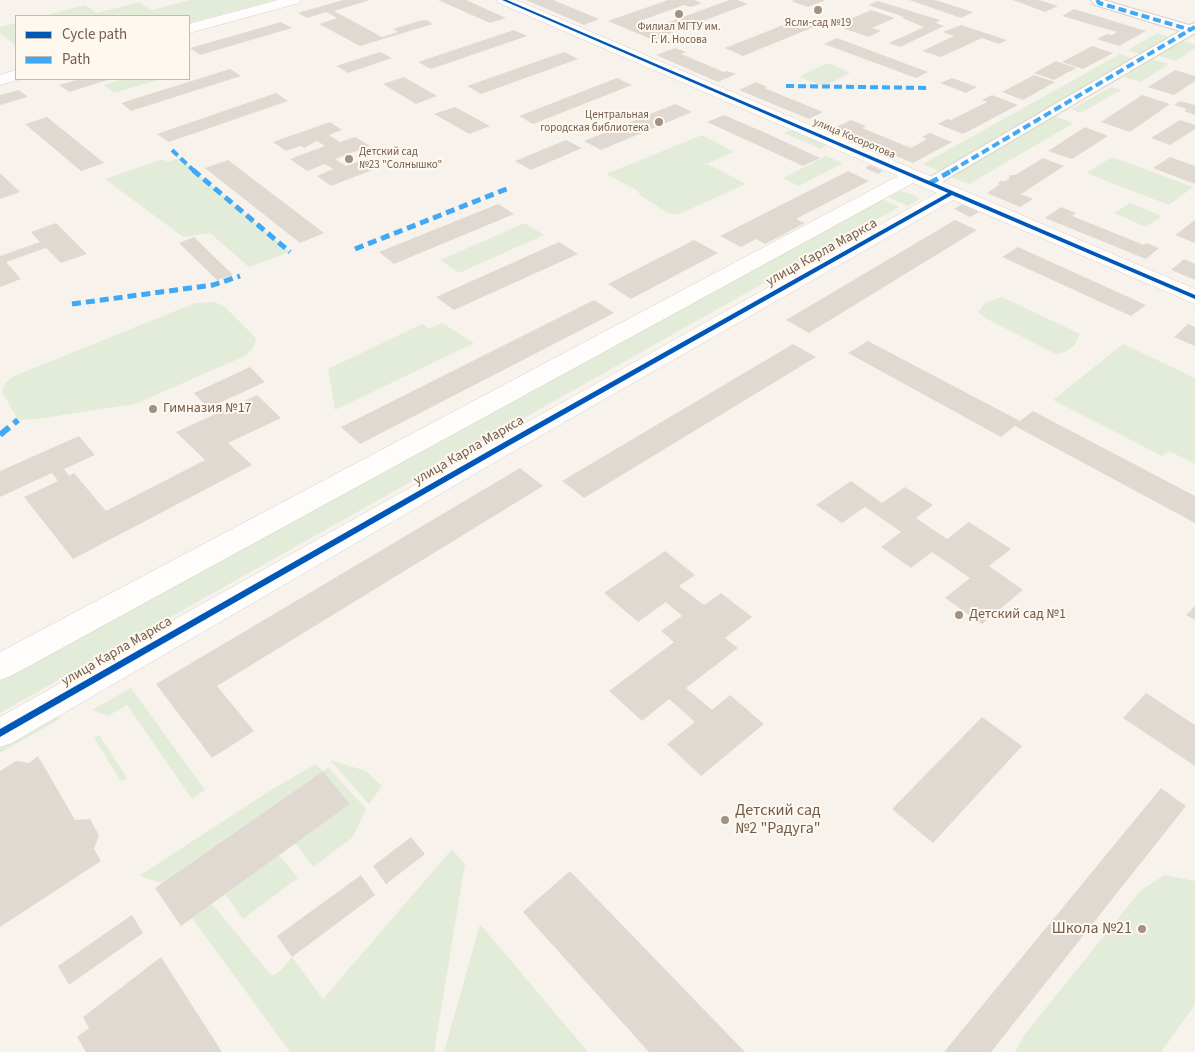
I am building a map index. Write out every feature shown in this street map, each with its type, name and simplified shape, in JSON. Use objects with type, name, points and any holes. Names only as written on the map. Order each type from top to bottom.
[{"type":"street","points":[[190,29],[294,0]]},
{"type":"street","name":"улица Косоротова","points":[[504,0],[1195,297]]},
{"type":"street","points":[[1097,0],[1099,3],[1193,29]]},
{"type":"street","name":"улица Карла Маркса","points":[[0,733],[510,442],[931,184],[1193,29]]},
{"type":"street","points":[[0,80],[15,75]]},
{"type":"street","name":"улица Карла Маркса","points":[[0,668],[931,184]]},
{"type":"green space","points":[[190,0],[275,0],[190,23],[190,15],[46,15],[85,5],[97,13],[139,2],[152,10]]},
{"type":"green space","points":[[15,23],[15,45],[0,33],[0,27]]},
{"type":"green space","points":[[1157,33],[1167,36],[1167,39],[1141,54],[1128,50]]},
{"type":"green space","points":[[1179,40],[1195,45],[1195,48],[1176,61],[1156,55]]},
{"type":"green space","points":[[1120,54],[1135,59],[939,171],[923,164]]},
{"type":"green space","points":[[1152,59],[1169,64],[1141,82],[1124,77]]},
{"type":"green space","points":[[826,64],[832,64],[850,73],[826,85],[801,78],[800,76]]},
{"type":"green space","points":[[120,80],[158,80],[114,93],[104,85]]},
{"type":"green space","points":[[1111,87],[1121,90],[1081,113],[1071,109]]},
{"type":"green space","points":[[1053,116],[1074,123],[969,184],[950,177]]},
{"type":"green space","points":[[791,130],[827,145],[820,149],[784,133]]},
{"type":"green space","points":[[702,135],[734,152],[701,166],[708,164],[746,184],[679,214],[667,213],[640,195],[638,191],[606,174]]},
{"type":"green space","points":[[826,156],[843,163],[799,186],[783,178]]},
{"type":"green space","points":[[1112,157],[1193,187],[1169,205],[1086,173]]},
{"type":"green space","points":[[179,158],[290,252],[249,267],[210,233],[183,237],[105,179],[163,159],[167,162]]},
{"type":"green space","points":[[897,190],[912,194],[920,199],[908,206],[885,196]]},
{"type":"green space","points":[[882,199],[899,207],[0,713],[0,680]]},
{"type":"green space","points":[[1130,203],[1162,216],[1146,227],[1114,213]]},
{"type":"green space","points":[[525,223],[544,235],[459,273],[440,260]]},
{"type":"green space","points":[[1002,297],[1080,334],[1074,346],[1065,352],[1056,354],[987,319],[978,312],[985,303]]},
{"type":"green space","points":[[215,302],[225,307],[256,338],[254,347],[245,356],[135,404],[37,419],[18,420],[2,392],[5,383],[14,376],[195,303]]},
{"type":"green space","points":[[442,323],[474,343],[335,410],[328,369],[422,324],[429,329]]},
{"type":"green space","points":[[1123,344],[1195,378],[1195,464],[1169,451],[1162,456],[1053,400]]},
{"type":"green space","points":[[131,688],[205,790],[192,799],[127,705],[108,716],[92,710]]},
{"type":"green space","points":[[57,713],[60,719],[0,753],[0,745]]},
{"type":"green space","points":[[99,735],[127,778],[121,781],[94,738]]},
{"type":"green space","points":[[330,760],[366,771],[382,786],[369,804]]},
{"type":"green space","points":[[316,764],[323,771],[162,883],[139,876],[271,790]]},
{"type":"green space","points":[[328,767],[366,809],[353,837],[313,867],[295,843],[350,804],[323,771]]},
{"type":"green space","points":[[452,849],[465,864],[434,1052],[290,1052],[192,918],[212,904],[272,976],[281,970],[292,957],[323,999]]},
{"type":"green space","points":[[279,855],[298,878],[243,919],[225,894]]},
{"type":"green space","name":"Школа №21","points":[[1165,875],[1195,881],[1195,1005],[1161,1052],[1015,1052],[1025,1034],[1141,890]]},
{"type":"green space","points":[[480,924],[588,1052],[444,1052]]},
{"type":"building","points":[[343,0],[370,0],[334,11],[382,37],[398,32],[393,29],[419,21],[427,20],[433,24],[360,46],[319,24],[337,18],[326,12],[307,18],[298,13]]},
{"type":"building","points":[[438,0],[466,0],[506,18],[490,23]]},
{"type":"building","points":[[526,0],[553,0],[599,19],[584,25]]},
{"type":"building","points":[[668,0],[694,0],[702,3],[691,7],[684,5],[637,22],[653,28],[729,0],[737,0],[748,4],[653,40],[608,21]]},
{"type":"building","points":[[826,0],[808,7],[791,1]]},
{"type":"building","points":[[909,0],[935,0],[973,12],[961,18]]},
{"type":"building","points":[[1013,0],[1039,0],[1058,6],[1045,12]]},
{"type":"building","points":[[878,1],[940,20],[936,23],[944,26],[900,47],[889,43],[924,27],[902,18],[904,17],[868,5]]},
{"type":"building","points":[[1074,9],[1146,31],[1119,46],[1097,39],[1117,32],[1062,16]]},
{"type":"building","points":[[871,10],[895,18],[872,28],[881,31],[868,37],[840,27],[853,21],[848,20]]},
{"type":"building","points":[[796,20],[814,27],[743,56],[725,48]]},
{"type":"building","points":[[281,22],[292,28],[200,55],[190,48]]},
{"type":"building","points":[[961,25],[1007,40],[999,44],[982,38],[941,57],[922,51],[954,36],[943,32]]},
{"type":"building","points":[[514,30],[527,36],[431,69],[418,62]]},
{"type":"building","points":[[837,38],[928,72],[916,78],[824,44]]},
{"type":"building","points":[[1092,46],[1113,53],[1083,69],[1062,62]]},
{"type":"building","points":[[675,48],[686,52],[681,54],[724,72],[736,74],[718,82],[656,55]]},
{"type":"building","points":[[380,52],[392,58],[348,73],[336,66]]},
{"type":"building","points":[[564,52],[578,59],[481,94],[467,86]]},
{"type":"building","points":[[1056,61],[1076,68],[1054,80],[1034,73]]},
{"type":"building","points":[[230,69],[241,76],[131,111],[121,103]]},
{"type":"building","points":[[1175,70],[1195,76],[1195,81],[1174,95],[1148,87]]},
{"type":"building","points":[[1034,75],[1055,82],[1023,100],[1002,92]]},
{"type":"building","points":[[404,77],[437,96],[416,104],[383,84]]},
{"type":"building","points":[[617,78],[632,85],[533,124],[519,116]]},
{"type":"building","points":[[952,78],[977,87],[966,93],[940,83]]},
{"type":"building","points":[[76,80],[108,80],[69,92],[59,85]]},
{"type":"building","points":[[756,82],[767,87],[764,88],[823,112],[809,119],[739,90]]},
{"type":"building","points":[[19,90],[28,97],[0,105],[0,95]]},
{"type":"building","points":[[276,93],[288,101],[169,142],[157,134]]},
{"type":"building","points":[[992,95],[1018,105],[963,134],[938,124],[947,119],[951,120],[987,102],[982,100]]},
{"type":"building","points":[[1142,95],[1170,104],[1130,132],[1101,122]]},
{"type":"building","points":[[1180,101],[1195,105],[1195,115],[1184,111],[1187,109],[1174,105]]},
{"type":"building","points":[[675,104],[692,112],[601,150],[584,141]]},
{"type":"building","points":[[455,107],[490,126],[469,134],[434,114]]},
{"type":"building","points":[[724,115],[820,158],[803,166],[707,122]]},
{"type":"building","points":[[47,117],[104,163],[81,171],[25,124]]},
{"type":"building","points":[[851,120],[866,126],[862,128],[911,148],[927,139],[922,137],[930,133],[952,142],[913,163],[832,129]]},
{"type":"building","points":[[1180,120],[1195,125],[1195,129],[1170,145],[1151,138]]},
{"type":"building","points":[[330,122],[342,130],[329,135],[340,142],[355,137],[370,146],[335,159],[346,166],[362,160],[375,169],[331,186],[317,176],[333,169],[325,164],[307,171],[290,159],[325,146],[317,141],[304,148],[301,146],[286,151],[273,142]]},
{"type":"building","points":[[1085,127],[1108,136],[1072,159],[1048,151]]},
{"type":"building","points":[[566,140],[582,148],[531,170],[515,161]]},
{"type":"building","points":[[1170,157],[1195,166],[1195,184],[1153,168]]},
{"type":"building","points":[[1043,158],[1064,166],[1021,194],[1033,199],[1020,207],[987,193],[999,185],[998,183],[1001,181],[1010,178],[1009,176],[1015,175]]},
{"type":"building","points":[[228,160],[324,233],[300,243],[205,168]]},
{"type":"building","points":[[870,165],[883,171],[878,174],[865,168]]},
{"type":"building","points":[[848,171],[869,181],[796,219],[805,223],[765,244],[756,239],[741,247],[720,236]]},
{"type":"building","points":[[0,173],[20,192],[0,199]]},
{"type":"building","points":[[498,204],[514,214],[394,264],[379,252]]},
{"type":"building","points":[[962,204],[979,212],[970,217],[954,209]]},
{"type":"building","points":[[1061,207],[1076,213],[1072,216],[1144,245],[1146,243],[1159,248],[1146,259],[1045,218]]},
{"type":"building","points":[[955,220],[977,230],[809,333],[786,320]]},
{"type":"building","points":[[1195,220],[1195,243],[1175,235]]},
{"type":"building","points":[[56,223],[87,254],[61,263],[46,248],[6,262],[21,279],[0,287],[0,256],[40,242],[31,232]]},
{"type":"building","points":[[194,237],[233,275],[217,280],[179,243]]},
{"type":"building","points":[[694,240],[718,253],[631,299],[608,284]]},
{"type":"building","points":[[559,242],[578,254],[454,310],[436,297]]},
{"type":"building","points":[[1018,247],[1146,305],[1131,316],[1002,257]]},
{"type":"building","points":[[1184,259],[1195,264],[1195,280],[1171,270]]},
{"type":"building","points":[[594,300],[614,313],[360,444],[341,427]]},
{"type":"building","points":[[1188,324],[1195,327],[1195,346],[1174,337]]},
{"type":"building","points":[[868,341],[1020,421],[1033,411],[1195,496],[1195,523],[1015,426],[1001,437],[848,353]]},
{"type":"building","points":[[793,344],[816,357],[584,498],[562,481]]},
{"type":"building","points":[[250,367],[265,382],[208,408],[194,393]]},
{"type":"building","points":[[257,395],[281,418],[228,443],[252,465],[73,559],[24,497],[58,481],[52,473],[0,497],[0,471],[79,436],[95,455],[64,469],[69,476],[74,473],[106,511],[205,460],[176,432]]},
{"type":"building","points":[[520,468],[543,486],[217,686],[254,731],[212,758],[156,684]]},
{"type":"building","points":[[851,481],[882,503],[905,487],[933,505],[916,518],[947,539],[969,522],[1011,549],[989,566],[1023,590],[982,624],[945,598],[970,578],[932,552],[911,568],[881,547],[901,532],[865,507],[842,523],[816,505]]},
{"type":"building","points":[[665,551],[695,575],[679,586],[704,605],[721,593],[752,617],[725,638],[738,648],[686,688],[712,710],[730,695],[764,724],[701,776],[667,744],[695,722],[669,699],[642,721],[609,691],[674,642],[661,631],[682,616],[666,602],[638,622],[604,593]]},
{"type":"building","points":[[1195,606],[1195,620],[1186,615]]},
{"type":"building","points":[[1146,693],[1195,725],[1195,766],[1123,718]]},
{"type":"building","points":[[982,717],[1022,746],[933,843],[892,809]]},
{"type":"building","points":[[38,756],[75,820],[90,819],[99,835],[94,849],[101,861],[0,927],[0,771],[16,761],[29,763]]},
{"type":"building","points":[[323,771],[350,804],[181,926],[155,888]]},
{"type":"building","points":[[1161,788],[1186,806],[991,1052],[944,1052]]},
{"type":"building","points":[[411,837],[425,854],[386,884],[373,866]]},
{"type":"building","points":[[570,871],[745,1052],[649,1052],[523,912]]},
{"type":"building","points":[[361,875],[375,895],[292,957],[277,936]]},
{"type":"building","points":[[132,915],[143,933],[69,985],[58,966]]},
{"type":"building","points":[[161,957],[222,1052],[86,1052],[77,1037],[89,1028],[83,1017]]},
{"type":"marked path","points":[[1097,0],[1099,3],[1191,30]]},
{"type":"marked path","points":[[930,183],[1195,27]]},
{"type":"marked path","points":[[786,86],[930,88]]},
{"type":"marked path","points":[[172,150],[290,252]]},
{"type":"marked path","points":[[355,249],[509,188]]},
{"type":"marked path","points":[[72,304],[213,285],[240,276]]},
{"type":"marked path","points":[[0,435],[18,420]]},
{"type":"cycle path","points":[[504,0],[1195,297]]},
{"type":"cycle path","points":[[0,733],[951,193]]},
{"type":"place","name":"Ясли-сад №19","points":[[818,10]]},
{"type":"place","name":"Филиал МГТУ им. Г. И. Носова","points":[[679,14]]},
{"type":"place","name":"Центральная городская библиотека","points":[[659,122]]},
{"type":"place","name":"Детский сад №23 \"Солнышко\"","points":[[349,159]]},
{"type":"place","name":"Гимназия №17","points":[[153,409]]},
{"type":"place","name":"Детский сад №1","points":[[959,615]]},
{"type":"place","name":"Детский сад №2 \"Радуга\"","points":[[725,820]]},
{"type":"place","name":"Школа №21","points":[[1142,929]]}]
